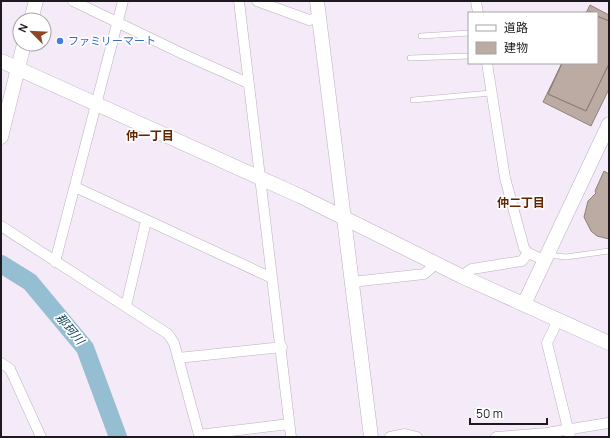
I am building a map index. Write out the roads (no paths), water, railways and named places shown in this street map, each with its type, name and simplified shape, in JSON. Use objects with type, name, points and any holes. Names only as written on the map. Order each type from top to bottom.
[{"type":"street","points":[[33,12],[36,1]]},
{"type":"street","points":[[73,1],[183,54],[248,83]]},
{"type":"street","points":[[55,262],[123,1]]},
{"type":"street","points":[[239,1],[272,278],[282,347],[291,437]]},
{"type":"street","points":[[258,1],[309,20],[320,18]]},
{"type":"street","points":[[317,1],[332,126],[346,220],[352,282],[372,437]]},
{"type":"street","points":[[476,1],[478,12]]},
{"type":"street","points":[[1,137],[22,52]]},
{"type":"street","points":[[1,61],[261,178],[461,276],[609,343]]},
{"type":"street","points":[[487,64],[505,178],[524,248],[528,253],[545,258]]},
{"type":"street","points":[[524,304],[609,124]]},
{"type":"street","points":[[75,187],[272,278]]},
{"type":"street","points":[[126,306],[146,221]]},
{"type":"street","points":[[1,226],[168,334],[174,343],[199,436],[290,424]]},
{"type":"street","points":[[461,276],[472,269],[522,262],[528,253]]},
{"type":"street","points":[[352,282],[424,274],[436,264]]},
{"type":"street","points":[[558,320],[547,343],[569,433]]},
{"type":"street","points":[[178,358],[282,347]]},
{"type":"street","points":[[1,363],[10,368],[41,437]]},
{"type":"street","points":[[496,437],[547,433],[569,433],[608,423]]},
{"type":"street","points":[[390,437],[406,434],[417,437]]},
{"type":"lane","points":[[421,36],[468,34]]},
{"type":"lane","points":[[410,58],[468,56]]},
{"type":"lane","points":[[413,100],[491,93]]},
{"type":"lane","points":[[545,258],[566,257],[609,251]]},
{"type":"waterway","name":"那珂川","points":[[1,264],[30,282],[85,348],[118,437]]},
{"type":"place","name":"ファミリーマート","points":[[60,41]]},
{"type":"district","name":"仲一丁目","points":[[150,136]]},
{"type":"district","name":"仲二丁目","points":[[521,203]]}]
